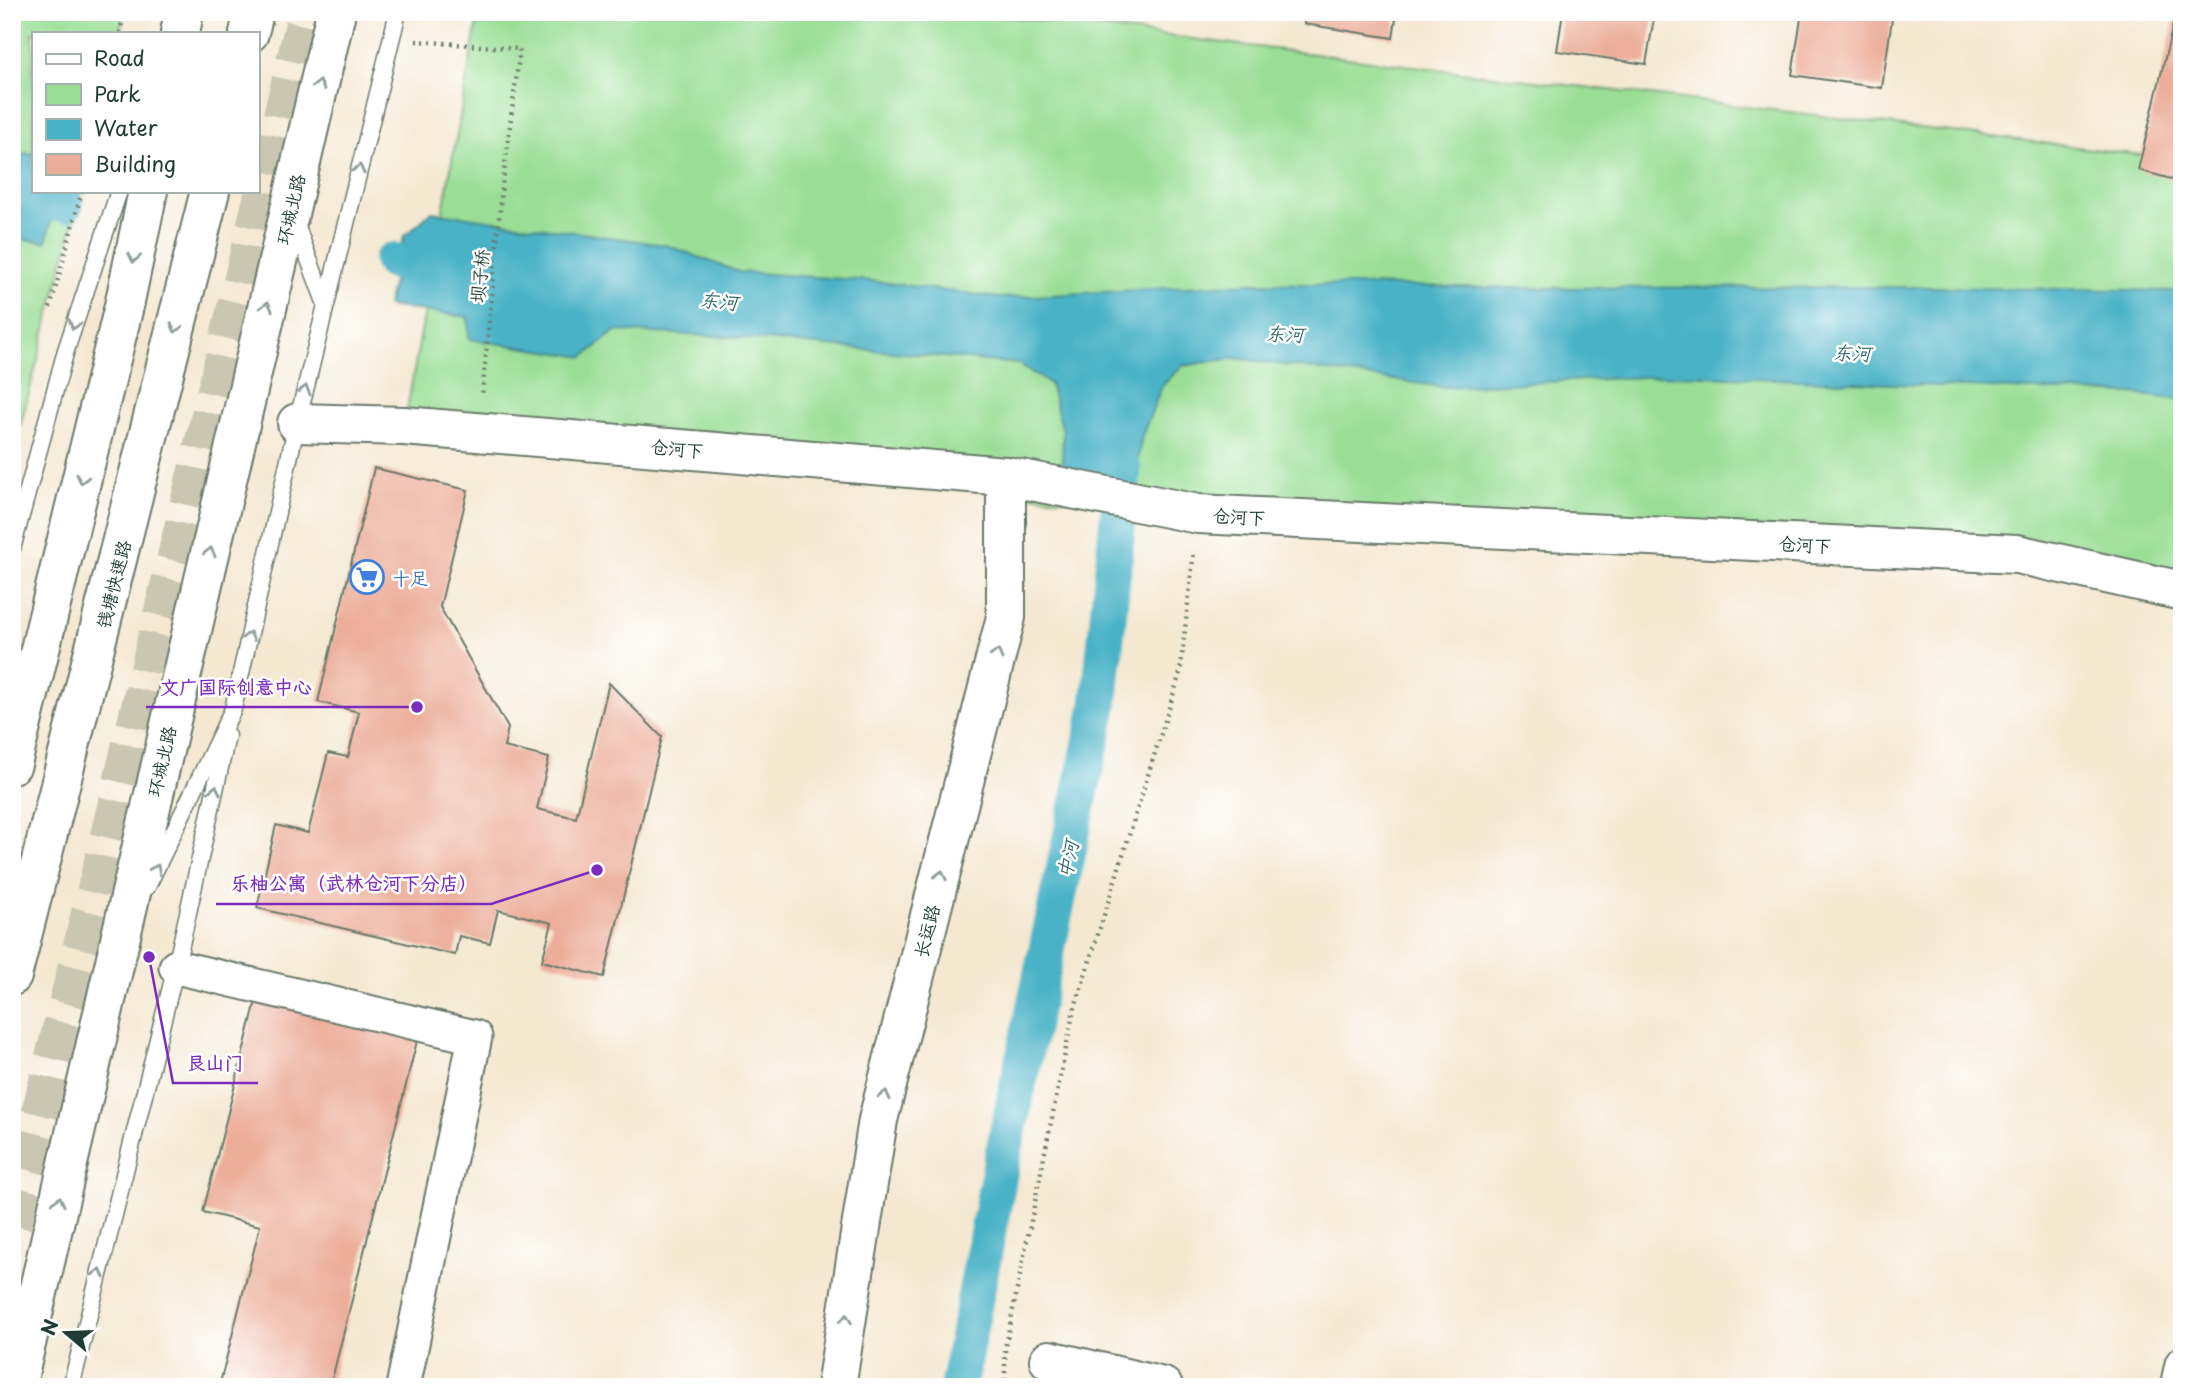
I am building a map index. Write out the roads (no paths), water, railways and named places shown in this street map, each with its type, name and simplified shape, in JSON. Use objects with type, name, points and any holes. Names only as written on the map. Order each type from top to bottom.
[{"type":"main road","points":[[180,32],[184,12]]},
{"type":"main road","points":[[249,32],[254,12]]},
{"type":"main road","name":"环城北路","points":[[16,1387],[335,12]]},
{"type":"main road","points":[[12,764],[124,306],[148,192]]},
{"type":"main road","name":"钱塘快速路","points":[[12,976],[123,545],[210,192]]},
{"type":"main road","name":"仓河下","points":[[297,423],[313,421],[404,426],[1006,476],[1198,514],[2017,554],[2182,591]]},
{"type":"main road","name":"长运路","points":[[835,1387],[878,1120],[1006,617],[1006,476]]},
{"type":"main road","points":[[12,882],[123,545]]},
{"type":"main road","points":[[1049,1360],[1163,1387]]},
{"type":"street","points":[[176,967],[475,1037],[403,1387]]},
{"type":"street","points":[[2177,1387],[2182,1364]]},
{"type":"lane","points":[[171,32],[178,12]]},
{"type":"lane","points":[[71,1387],[176,967],[297,423],[398,12]]},
{"type":"lane","points":[[12,548],[66,350],[119,192]]},
{"type":"lane","points":[[290,209],[326,305]]},
{"type":"lane","points":[[116,952],[233,709]]},
{"type":"water","points":[[25,153],[32,154],[32,192],[59,192],[46,242],[12,238],[12,160]]},
{"type":"water","points":[[432,212],[666,245],[739,272],[873,281],[1000,298],[1251,283],[1515,288],[1927,287],[2182,291],[2182,400],[2131,394],[1683,375],[1444,387],[1235,358],[1182,366],[1162,386],[1142,436],[1133,486],[1062,474],[1063,431],[1050,384],[1019,364],[732,337],[615,331],[584,357],[469,339],[468,317],[387,306],[404,236]]},
{"type":"waterway","name":"东河","points":[[12,196],[65,204]]},
{"type":"waterway","name":"东河","points":[[392,261],[448,269]]},
{"type":"waterway","name":"中河","points":[[958,1387],[1001,1164],[1099,706],[1123,469]]},
{"type":"tunnel","points":[[12,1225],[97,886],[307,12]]},
{"type":"place","name":"十足","points":[[367,577]]},
{"type":"place","name":"文广国际创意中心","points":[[417,707]]},
{"type":"place","name":"乐柚公寓（武林仓河下分店）","points":[[597,870]]},
{"type":"place","name":"艮山门","points":[[149,957]]}]
